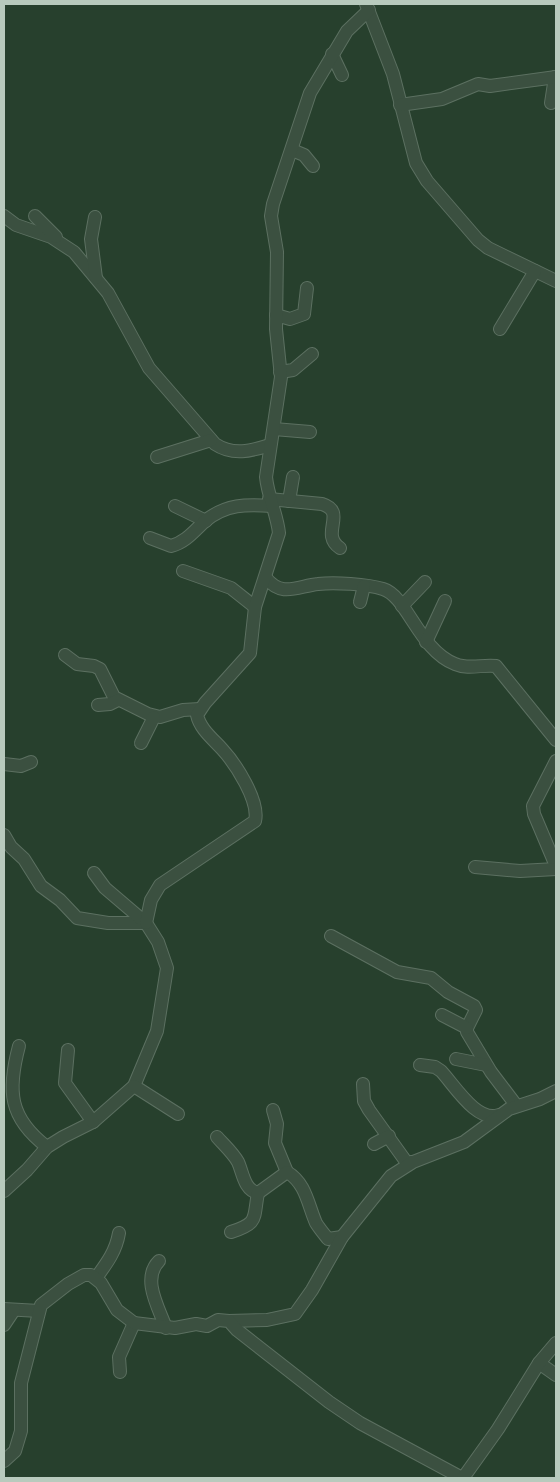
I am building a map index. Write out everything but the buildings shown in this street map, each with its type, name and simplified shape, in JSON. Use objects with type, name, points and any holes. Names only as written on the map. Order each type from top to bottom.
[{"type":"street","points":[[146,923],[150,900],[160,885],[255,821],[256,810],[247,786],[228,756],[198,720],[197,715],[200,709],[250,653],[255,607],[266,578],[279,533],[278,522],[270,502],[266,477],[274,429],[280,372],[276,316],[277,252],[271,216],[278,186],[292,150],[310,93],[347,31],[368,7],[392,74],[416,164],[427,181],[478,240],[488,248],[556,281]]},
{"type":"street","points":[[332,54],[342,74]]},
{"type":"street","points":[[400,104],[442,99],[478,84],[490,86],[556,77],[552,103]]},
{"type":"street","points":[[292,150],[304,156],[313,166]]},
{"type":"street","points":[[4,216],[16,225],[62,242]]},
{"type":"street","points":[[35,216],[74,252],[108,293],[149,368],[211,440],[224,450],[234,452],[251,451],[270,445]]},
{"type":"street","points":[[95,217],[91,239],[96,278]]},
{"type":"street","points":[[500,329],[535,271]]},
{"type":"street","points":[[276,316],[290,319],[304,314],[307,288]]},
{"type":"street","points":[[280,372],[294,370],[312,354]]},
{"type":"street","points":[[274,429],[310,432]]},
{"type":"street","points":[[157,457],[211,440]]},
{"type":"street","points":[[289,501],[292,477]]},
{"type":"street","points":[[150,538],[164,545],[178,544],[206,520],[232,506],[289,501],[322,504],[329,507],[334,516],[331,539],[340,548]]},
{"type":"street","points":[[174,506],[206,520]]},
{"type":"street","points":[[183,571],[231,588],[255,607]]},
{"type":"street","points":[[266,578],[271,584],[286,590],[319,584],[364,586],[388,590],[402,606],[426,642],[438,655],[464,667],[496,666],[556,740]]},
{"type":"street","points":[[402,606],[425,582]]},
{"type":"street","points":[[360,602],[364,586]]},
{"type":"street","points":[[426,642],[445,601]]},
{"type":"street","points":[[65,655],[76,664],[94,666],[100,669],[118,700],[154,717],[200,709]]},
{"type":"street","points":[[98,705],[110,704],[118,700]]},
{"type":"street","points":[[141,743],[154,717]]},
{"type":"street","points":[[475,867],[520,871],[556,868],[534,814],[533,806],[556,761]]},
{"type":"street","points":[[4,764],[21,766],[31,762]]},
{"type":"street","points":[[4,835],[11,847],[24,859],[41,886],[60,900],[77,918],[108,923],[146,923]]},
{"type":"street","points":[[4,1191],[27,1170],[47,1147],[63,1136],[93,1122],[134,1086],[157,1031],[166,968],[158,942],[146,923],[106,888],[94,872]]},
{"type":"street","points":[[331,936],[397,972],[431,978],[448,992],[474,1006],[476,1010],[467,1028]]},
{"type":"street","points":[[442,1015],[467,1028],[472,1041],[486,1064],[516,1105]]},
{"type":"street","points":[[19,1046],[8,1094],[26,1129],[47,1147]]},
{"type":"street","points":[[68,1050],[65,1083],[93,1122]]},
{"type":"street","points":[[456,1059],[486,1064]]},
{"type":"street","points":[[420,1065],[435,1067],[442,1071],[476,1109],[485,1115],[491,1118],[502,1114]]},
{"type":"street","points":[[363,1084],[364,1101],[407,1163],[411,1162]]},
{"type":"street","points":[[134,1086],[178,1114]]},
{"type":"street","points":[[4,1461],[14,1451],[21,1432],[21,1383],[39,1311],[46,1300],[68,1284],[84,1275],[96,1278],[117,1310],[134,1323],[166,1328],[196,1324],[207,1326],[218,1320],[267,1320],[295,1314],[312,1290],[342,1237],[390,1176],[411,1162],[464,1142],[516,1105],[540,1099],[556,1091]]},
{"type":"street","points":[[273,1110],[277,1124],[274,1142],[287,1172],[292,1175],[310,1200],[317,1225],[328,1239],[342,1237]]},
{"type":"street","points":[[374,1144],[388,1136]]},
{"type":"street","points":[[218,1137],[238,1162],[247,1187],[253,1192],[258,1193]]},
{"type":"street","points":[[231,1232],[249,1226],[254,1219],[258,1193],[287,1172]]},
{"type":"street","points":[[96,1278],[110,1259],[117,1244],[118,1233]]},
{"type":"street","points":[[159,1261],[154,1266],[150,1278],[153,1293],[166,1328]]},
{"type":"street","points":[[4,1324],[9,1309],[39,1311]]},
{"type":"street","points":[[228,1321],[337,1408],[404,1448],[465,1477],[498,1429],[539,1363],[556,1342]]},
{"type":"street","points":[[120,1372],[119,1357],[134,1323]]},
{"type":"street","points":[[539,1363],[556,1375]]}]
